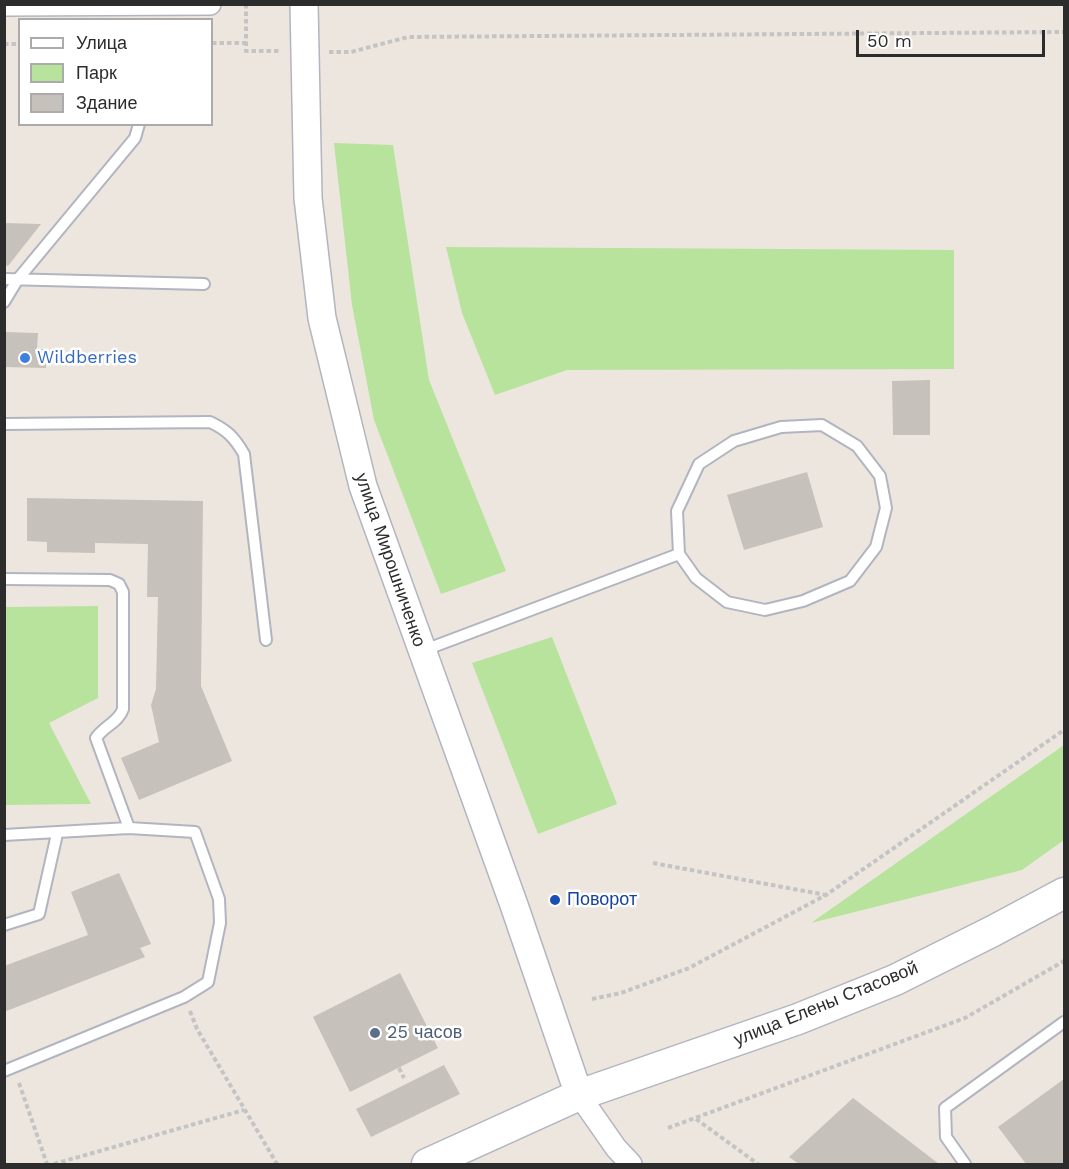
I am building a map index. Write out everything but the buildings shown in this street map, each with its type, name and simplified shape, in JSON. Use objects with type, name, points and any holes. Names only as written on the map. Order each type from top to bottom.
[{"type":"main road","name":"улица Елены Стасовой","points":[[427,1164],[579,1095],[798,1019],[895,980],[1065,893]]},
{"type":"street","points":[[4,5],[169,9],[210,4]]},
{"type":"street","name":"улица Мирошниченко","points":[[304,4],[308,198],[322,318],[363,486],[514,905],[579,1095]]},
{"type":"street","points":[[579,1095],[616,1148],[631,1164]]},
{"type":"lane","points":[[4,302],[18,279],[135,138],[138,126]]},
{"type":"lane","points":[[4,279],[204,284]]},
{"type":"lane","points":[[4,424],[210,422],[224,429],[237,442],[244,454],[266,640]]},
{"type":"lane","points":[[822,425],[857,446],[880,476],[886,508],[876,547],[850,581],[803,601],[765,610],[727,602],[696,578],[679,554],[677,511],[699,464],[734,441],[781,427],[822,425]]},
{"type":"lane","points":[[422,651],[679,554]]},
{"type":"lane","points":[[4,579],[110,580],[119,584],[123,592],[123,710],[120,717],[101,730],[96,738],[129,828]]},
{"type":"lane","points":[[4,835],[57,834],[129,828],[195,832],[219,899],[220,923],[208,982],[184,997],[4,1071]]},
{"type":"lane","points":[[4,925],[39,914],[57,834]]},
{"type":"lane","points":[[965,1164],[945,1137],[945,1108],[1065,1022]]},
{"type":"path","points":[[408,37],[1065,32]]},
{"type":"path","points":[[213,43],[246,43]]},
{"type":"path","points":[[592,999],[621,993],[689,968],[826,895],[1065,730]]},
{"type":"path","points":[[652,863],[826,895]]},
{"type":"path","points":[[668,1128],[966,1018],[1065,961]]},
{"type":"path","points":[[197,1029],[277,1164]]},
{"type":"path","points":[[399,1068],[404,1078]]},
{"type":"path","points":[[24,1096],[47,1164]]},
{"type":"path","points":[[54,1164],[244,1110]]},
{"type":"path","points":[[695,1119],[758,1164]]},
{"type":"green space","points":[[334,143],[393,145],[429,380],[506,571],[441,594],[374,420],[352,305]]},
{"type":"green space","points":[[446,247],[954,250],[954,369],[567,370],[495,395],[462,313]]},
{"type":"green space","points":[[98,606],[98,698],[49,723],[91,804],[5,805],[5,607]]},
{"type":"green space","points":[[552,637],[617,804],[538,834],[472,663]]},
{"type":"green space","points":[[1064,745],[1064,840],[1022,870],[811,923]]},
{"type":"place","name":"Wildberries","points":[[25,358]]},
{"type":"place","name":"Поворот","points":[[555,900]]},
{"type":"place","name":"25 часов","points":[[375,1033]]}]
